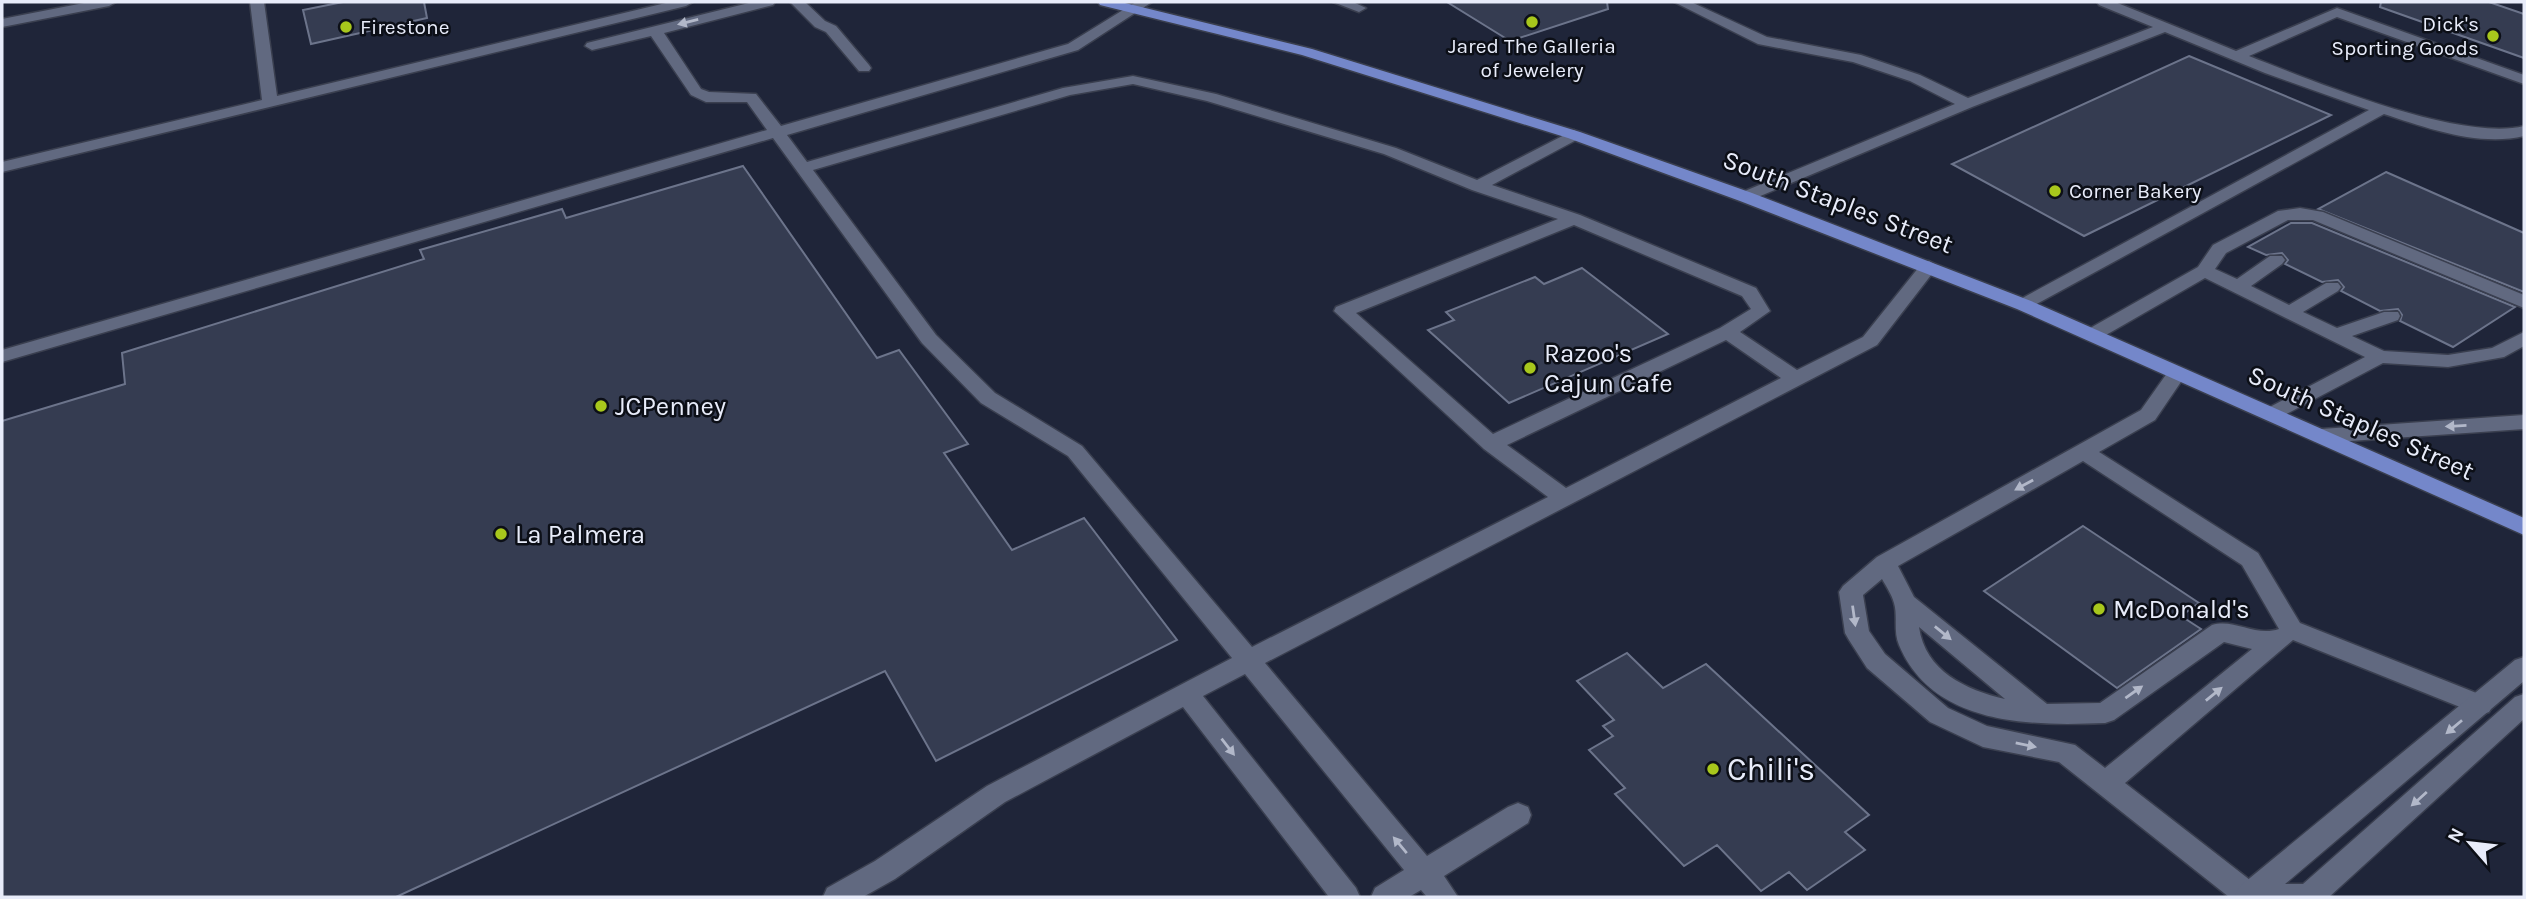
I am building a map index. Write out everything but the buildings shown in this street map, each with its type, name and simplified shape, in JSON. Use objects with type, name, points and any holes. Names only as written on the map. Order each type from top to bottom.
[{"type":"main road","points":[[2,23],[109,2]]},
{"type":"main road","points":[[257,2],[270,102]]},
{"type":"main road","points":[[2,167],[686,2]]},
{"type":"main road","points":[[592,46],[768,2]]},
{"type":"main road","points":[[797,2],[820,23],[831,29],[864,68]]},
{"type":"main road","points":[[817,2],[833,18],[831,29]]},
{"type":"main road","name":"South Staples Street","points":[[1105,2],[1140,6],[1307,52],[1574,135],[1746,197],[2024,305],[2524,527]]},
{"type":"main road","points":[[1340,2],[1359,8]]},
{"type":"main road","points":[[1681,2],[1763,41],[1856,58],[1915,78],[1967,104]]},
{"type":"main road","points":[[2104,2],[2380,110],[2461,130],[2508,134],[2524,131]]},
{"type":"main road","points":[[2,356],[1073,47],[1140,6]]},
{"type":"main road","points":[[2237,56],[2337,12],[2524,80]]},
{"type":"main road","points":[[1746,197],[1967,104],[2165,27]]},
{"type":"main road","points":[[655,31],[696,92],[706,97],[751,97],[929,339],[988,398],[1075,451],[1246,662],[1444,897]]},
{"type":"main road","points":[[804,168],[1068,91],[1133,80],[1211,97],[1390,151],[1478,186],[1574,219],[1749,292],[1761,311],[1727,332],[1491,444]]},
{"type":"main road","points":[[2024,305],[2380,110]]},
{"type":"main road","points":[[1478,186],[1574,135]]},
{"type":"main road","points":[[2092,335],[2205,271],[2220,250],[2284,215],[2308,215],[2330,229],[2396,249],[2524,302]]},
{"type":"main road","points":[[1565,498],[1491,444],[1343,311],[1574,219]]},
{"type":"main road","points":[[2379,259],[2396,249]]},
{"type":"main road","points":[[2238,287],[2276,260]]},
{"type":"main road","points":[[837,897],[884,870],[996,794],[1186,693],[1870,341],[1929,266]]},
{"type":"main road","points":[[2205,271],[2380,357],[2448,361],[2497,353],[2524,338]]},
{"type":"main road","points":[[2438,287],[2457,274]]},
{"type":"main road","points":[[2290,312],[2332,287]]},
{"type":"main road","points":[[2336,335],[2392,316]]},
{"type":"main road","points":[[1727,332],[1796,379]]},
{"type":"main road","points":[[2273,414],[2380,357]]},
{"type":"main road","points":[[2177,373],[2148,415],[1885,563],[1851,592],[1857,633],[1876,661],[1939,715],[1983,736],[2066,753],[2248,897],[2309,897],[2524,704]]},
{"type":"main road","points":[[2321,436],[2524,422]]},
{"type":"main road","points":[[2084,452],[2250,559],[2283,637]]},
{"type":"main road","points":[[1885,563],[1906,603],[1910,643],[1925,673],[1951,691],[1996,709],[2042,715],[2105,713],[2220,632],[2283,637],[2480,705]]},
{"type":"main road","points":[[1906,603],[2042,715]]},
{"type":"main road","points":[[2105,784],[2283,637]]},
{"type":"main road","points":[[2248,897],[2524,667]]},
{"type":"main road","points":[[1186,693],[1346,897]]},
{"type":"main road","points":[[1385,897],[1518,815]]},
{"type":"place","name":"Jared The Galleria of Jewelery","points":[[1532,22]]},
{"type":"place","name":"Firestone","points":[[346,27]]},
{"type":"place","name":"Dick's Sporting Goods","points":[[2493,36]]},
{"type":"place","name":"Corner Bakery","points":[[2055,191]]},
{"type":"place","name":"Razoo's Cajun Cafe","points":[[1530,368]]},
{"type":"place","name":"JCPenney","points":[[601,406]]},
{"type":"place","name":"La Palmera","points":[[501,534]]},
{"type":"place","name":"McDonald's","points":[[2099,609]]},
{"type":"place","name":"Chili's","points":[[1713,769]]}]
